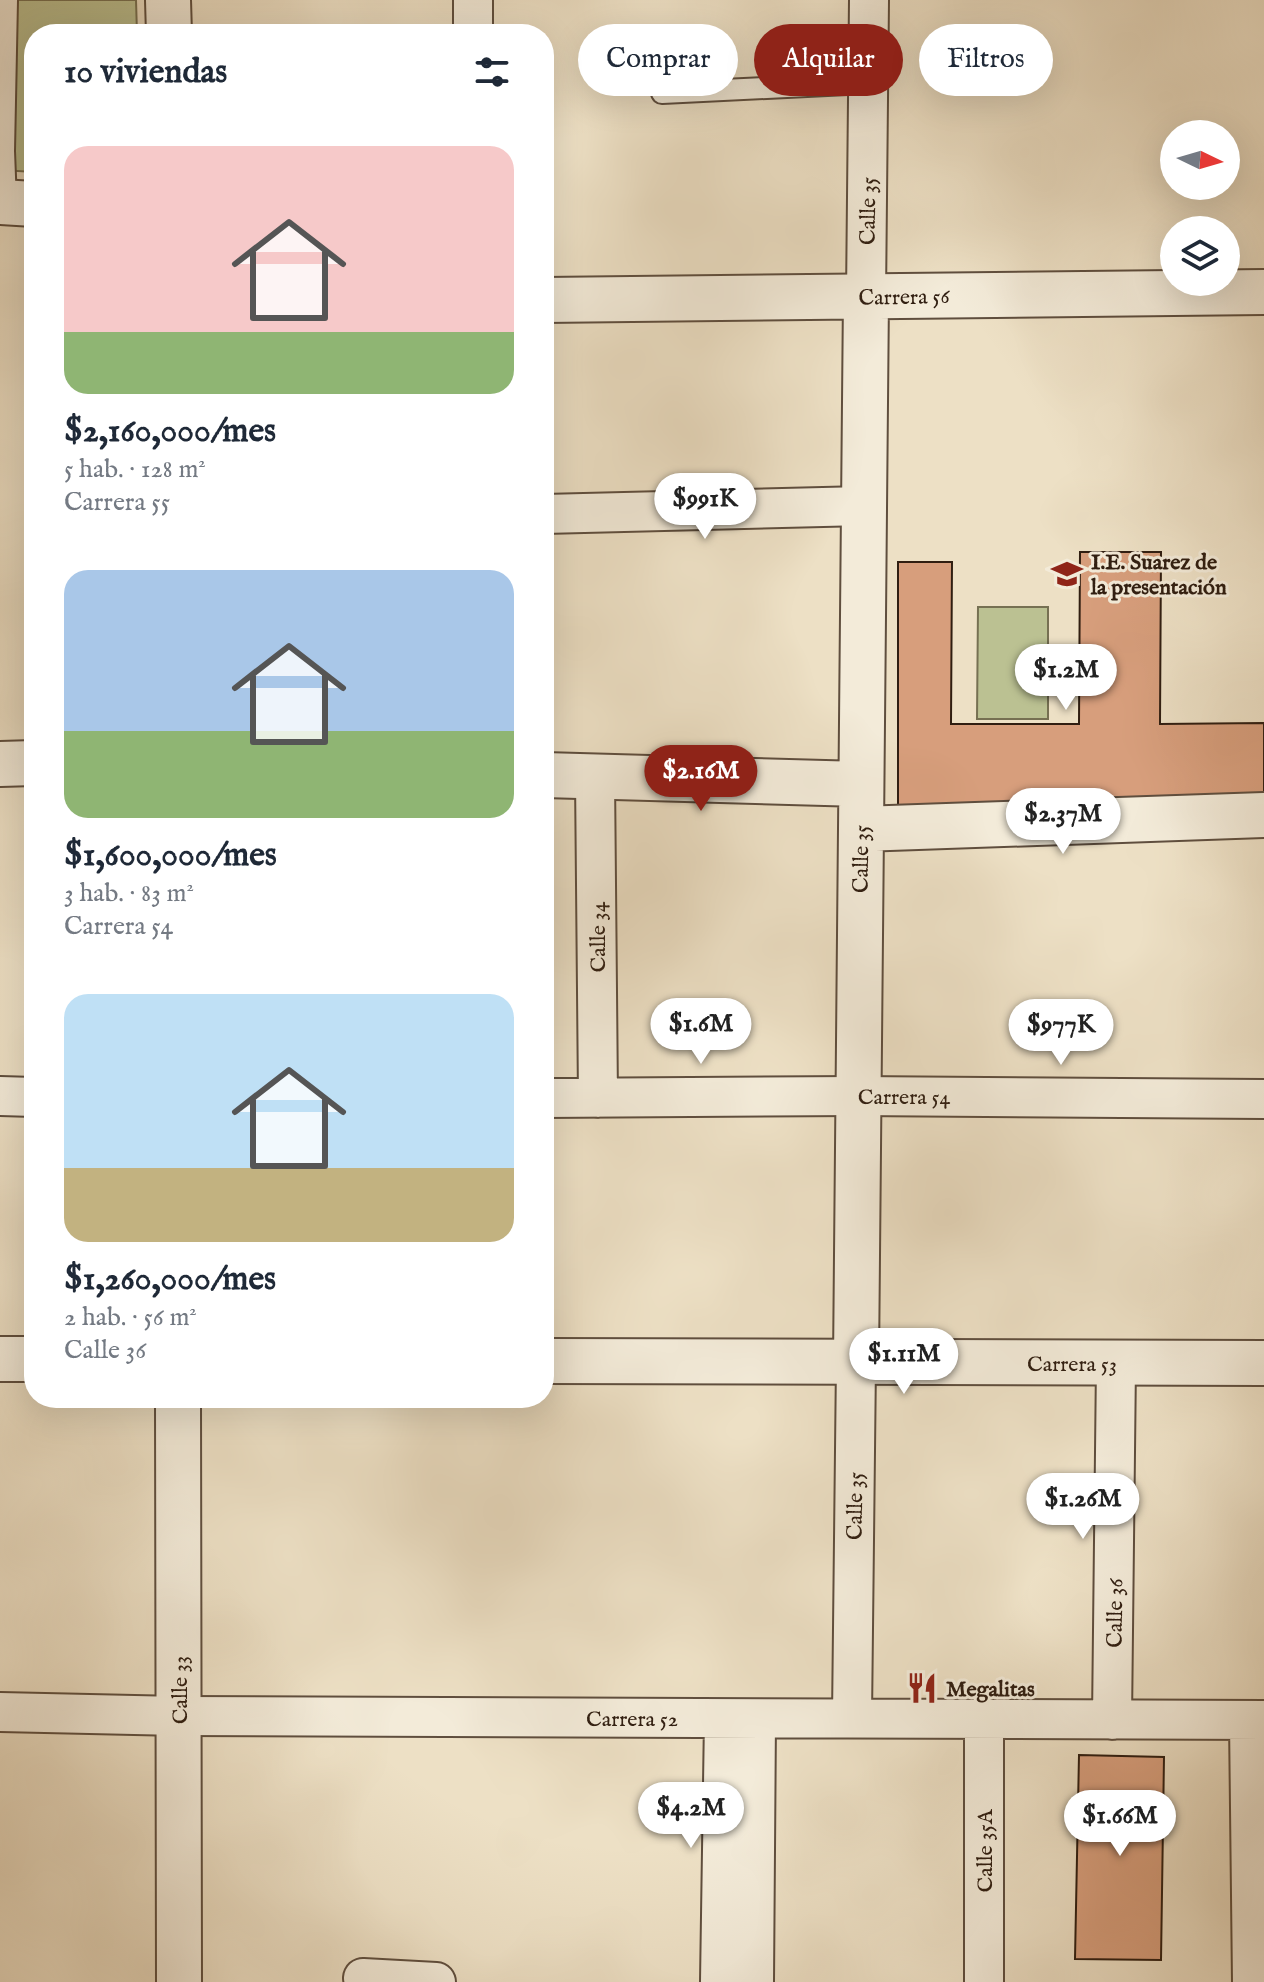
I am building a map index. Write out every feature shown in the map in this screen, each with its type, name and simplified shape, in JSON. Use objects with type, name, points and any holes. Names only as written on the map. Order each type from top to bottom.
[{"type":"street","points":[[168,0],[169,24]]},
{"type":"street","points":[[473,0],[473,24]]},
{"type":"street","name":"Calle 35","points":[[869,0],[869,24]]},
{"type":"street","name":"Calle 35","points":[[852,1717],[868,96]]},
{"type":"street","name":"Carrera 56","points":[[554,300],[1264,292]]},
{"type":"street","points":[[554,514],[864,506]]},
{"type":"street","points":[[0,764],[24,763]]},
{"type":"street","points":[[554,775],[861,784]]},
{"type":"street","name":"Calle 34","points":[[595,777],[598,1098]]},
{"type":"street","points":[[861,829],[1264,815]]},
{"type":"street","points":[[0,1096],[24,1097]]},
{"type":"street","name":"Carrera 54","points":[[554,1098],[858,1096],[1264,1099]]},
{"type":"street","points":[[0,1359],[24,1359]]},
{"type":"street","name":"Carrera 53","points":[[554,1361],[1264,1363]]},
{"type":"street","name":"Calle 36","points":[[1112,1720],[1116,1363]]},
{"type":"street","name":"Calle 33","points":[[178,1408],[179,1982]]},
{"type":"street","name":"Carrera 52","points":[[0,1712],[179,1716],[1256,1720]]},
{"type":"street","points":[[720,1982],[740,1719]]},
{"type":"street","points":[[740,1719],[754,1982]]},
{"type":"street","name":"Calle 35A","points":[[984,1720],[984,1982]]},
{"type":"street","points":[[1252,1982],[1256,1720]]},
{"type":"street","points":[[363,1978],[436,1982]]},
{"type":"lane","points":[[7,0],[13,203]]},
{"type":"green space","points":[[0,0],[136,0],[137,24],[24,24],[24,171],[0,170]]},
{"type":"green space","points":[[978,607],[1048,607],[1048,719],[977,719]]},
{"type":"building","points":[[1080,552],[1161,552],[1160,724],[1264,723],[1264,807],[898,806],[898,562],[952,562],[951,724],[1079,724]]},
{"type":"building","points":[[1079,1755],[1164,1757],[1161,1960],[1075,1959]]},
{"type":"place","name":"I.E. Suarez de la presentación","points":[[1067,574]]},
{"type":"place","name":"Megalitas","points":[[922,1688]]}]
